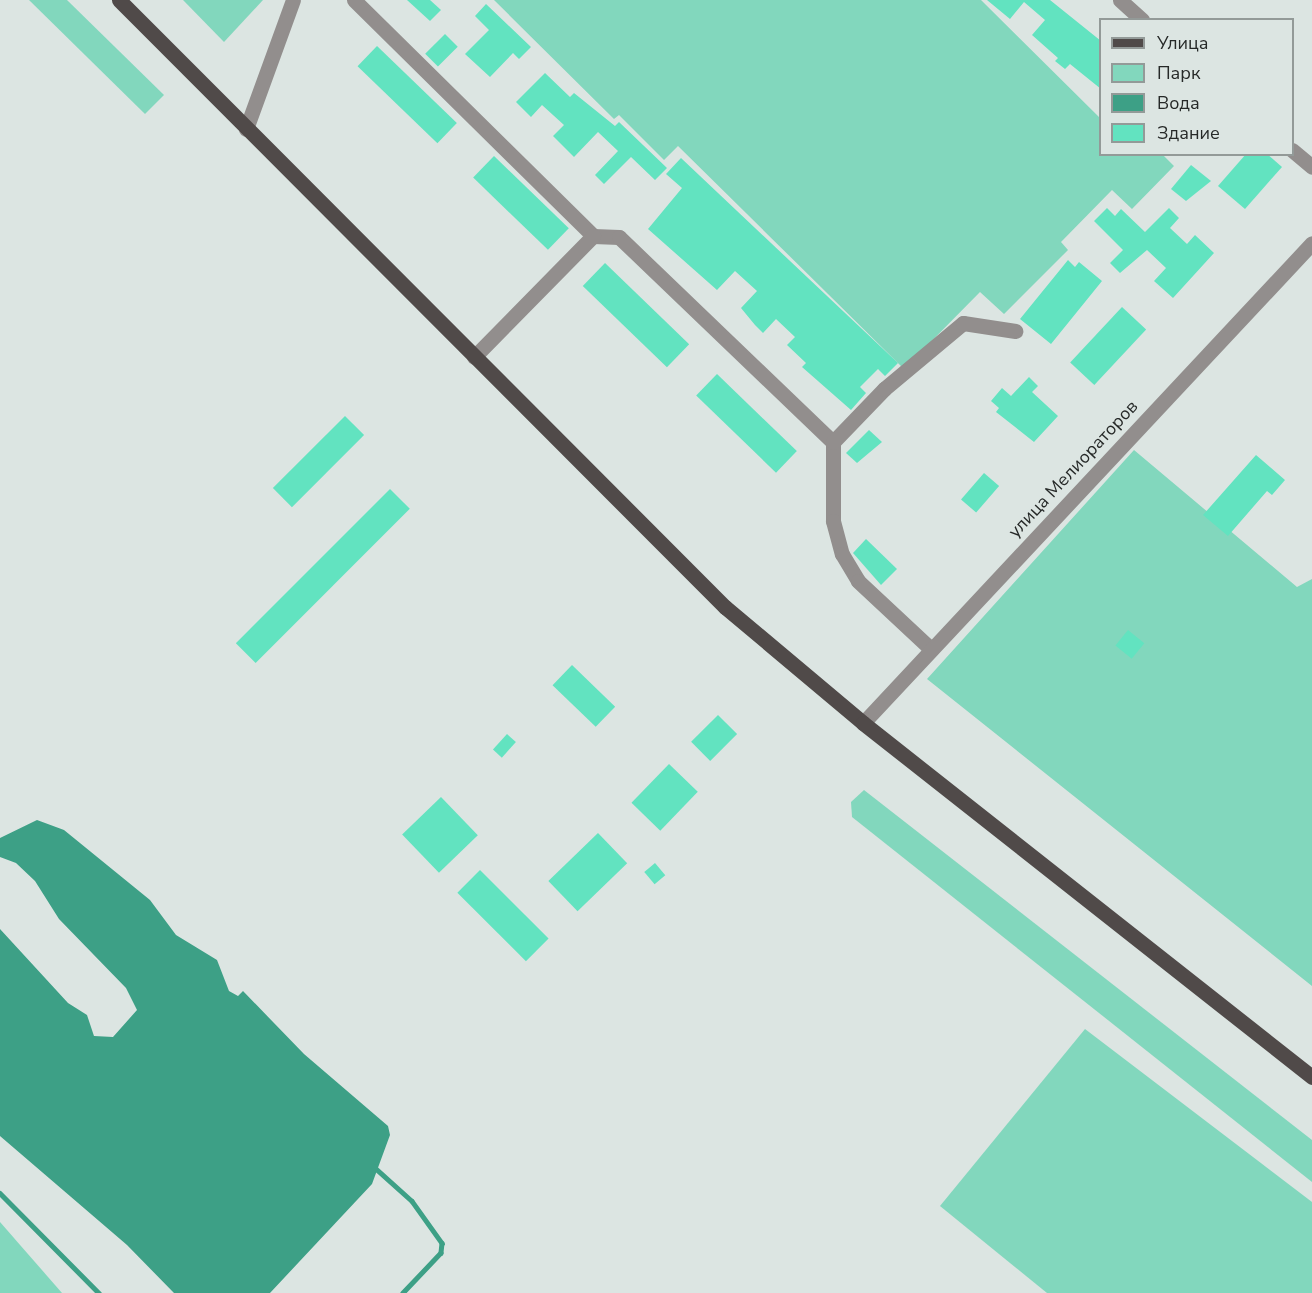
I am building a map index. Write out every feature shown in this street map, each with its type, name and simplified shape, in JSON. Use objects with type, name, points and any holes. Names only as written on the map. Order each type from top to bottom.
[{"type":"main road","points":[[119,0],[725,607],[863,723],[1312,1077]]},
{"type":"street","points":[[246,129],[293,0]]},
{"type":"street","points":[[354,0],[593,236],[619,237],[833,442]]},
{"type":"street","points":[[1120,0],[1140,18]]},
{"type":"street","points":[[1294,151],[1312,167]]},
{"type":"street","points":[[474,357],[593,236]]},
{"type":"street","name":"улица Мелиораторов","points":[[863,723],[1312,243]]},
{"type":"street","points":[[932,649],[858,581],[842,554],[833,521],[833,442],[884,389],[963,323],[1015,330]]},
{"type":"green space","points":[[29,0],[67,0],[164,95],[145,114]]},
{"type":"green space","points":[[183,0],[263,0],[224,42]]},
{"type":"green space","points":[[494,0],[981,0],[1099,117],[1099,156],[1164,156],[1174,166],[1132,209],[1112,190],[1061,242],[1068,250],[1004,314],[980,292],[904,369],[678,146],[664,160],[619,115],[614,119]]},
{"type":"green space","points":[[1134,450],[1297,587],[1312,579],[1312,986],[927,679]]},
{"type":"green space","points":[[864,790],[1312,1140],[1312,1182],[852,817],[851,802]]},
{"type":"green space","points":[[1085,1029],[1312,1202],[1312,1293],[1047,1293],[940,1206]]},
{"type":"green space","points":[[0,1222],[62,1293],[0,1293]]},
{"type":"water","points":[[37,820],[64,830],[150,900],[176,935],[217,960],[229,991],[238,996],[243,991],[304,1054],[388,1126],[390,1135],[372,1184],[270,1293],[174,1293],[127,1245],[0,1136],[0,929],[68,1003],[87,1015],[94,1036],[113,1037],[137,1010],[126,988],[59,919],[35,881],[16,863],[0,857],[0,838]]},
{"type":"building","points":[[407,0],[430,0],[441,10],[430,21]]},
{"type":"building","points":[[987,0],[1050,0],[1099,39],[1099,87],[1070,64],[1065,69],[1055,61],[1058,58],[1032,35],[1045,20],[1024,2],[1010,19]]},
{"type":"building","points":[[486,4],[531,47],[519,59],[513,53],[490,77],[465,54],[489,30],[475,16]]},
{"type":"building","points":[[445,34],[458,47],[438,67],[425,54]]},
{"type":"building","points":[[377,46],[457,123],[437,143],[358,66]]},
{"type":"building","points":[[545,73],[570,97],[574,93],[615,126],[619,122],[667,168],[655,180],[631,157],[604,184],[595,175],[618,151],[598,132],[574,157],[553,136],[564,125],[542,105],[531,117],[516,102]]},
{"type":"building","points":[[494,156],[569,228],[548,250],[473,178]]},
{"type":"building","points":[[1244,156],[1269,156],[1282,167],[1245,209],[1218,186]]},
{"type":"building","points":[[681,158],[898,363],[885,376],[878,369],[860,387],[866,393],[851,410],[802,367],[806,363],[787,345],[795,337],[776,319],[763,333],[755,325],[741,308],[757,291],[735,271],[717,290],[648,229],[682,188],[666,174]]},
{"type":"building","points":[[1191,165],[1211,181],[1186,201],[1171,189]]},
{"type":"building","points":[[1107,208],[1115,216],[1121,209],[1145,232],[1169,208],[1179,218],[1170,228],[1187,244],[1195,235],[1214,253],[1173,298],[1154,281],[1166,268],[1147,250],[1120,273],[1110,263],[1123,250],[1094,221]]},
{"type":"building","points":[[1068,260],[1075,267],[1079,262],[1102,281],[1051,344],[1020,319]]},
{"type":"building","points":[[605,263],[689,344],[667,367],[583,286]]},
{"type":"building","points":[[1122,307],[1146,330],[1094,385],[1070,363]]},
{"type":"building","points":[[717,374],[797,451],[776,473],[696,396]]},
{"type":"building","points":[[1029,377],[1038,386],[1032,392],[1058,416],[1034,442],[996,412],[999,408],[991,401],[1002,388],[1011,396]]},
{"type":"building","points":[[345,416],[364,435],[292,507],[273,488]]},
{"type":"building","points":[[869,430],[882,442],[857,463],[846,453]]},
{"type":"building","points":[[1256,455],[1285,480],[1272,495],[1267,491],[1228,536],[1203,515]]},
{"type":"building","points":[[984,473],[999,486],[976,513],[961,499]]},
{"type":"building","points":[[390,489],[410,509],[256,663],[236,643]]},
{"type":"building","points":[[866,539],[897,569],[881,585],[853,553]]},
{"type":"building","points":[[1128,630],[1144,643],[1132,659],[1115,646]]},
{"type":"building","points":[[572,665],[615,707],[596,727],[553,685]]},
{"type":"building","points":[[718,715],[737,734],[710,761],[691,742]]},
{"type":"building","points":[[507,734],[516,742],[502,758],[493,750]]},
{"type":"building","points":[[669,764],[698,792],[660,831],[631,803]]},
{"type":"building","points":[[441,797],[478,835],[439,873],[402,835]]},
{"type":"building","points":[[598,833],[627,863],[578,911],[548,881]]},
{"type":"building","points":[[655,863],[665,875],[655,884],[644,872]]},
{"type":"building","points":[[480,870],[549,939],[526,961],[457,893]]},
{"type":"waterway","points":[[373,1166],[412,1201],[442,1243],[441,1253],[403,1293]]},
{"type":"waterway","points":[[0,1193],[99,1293]]}]
